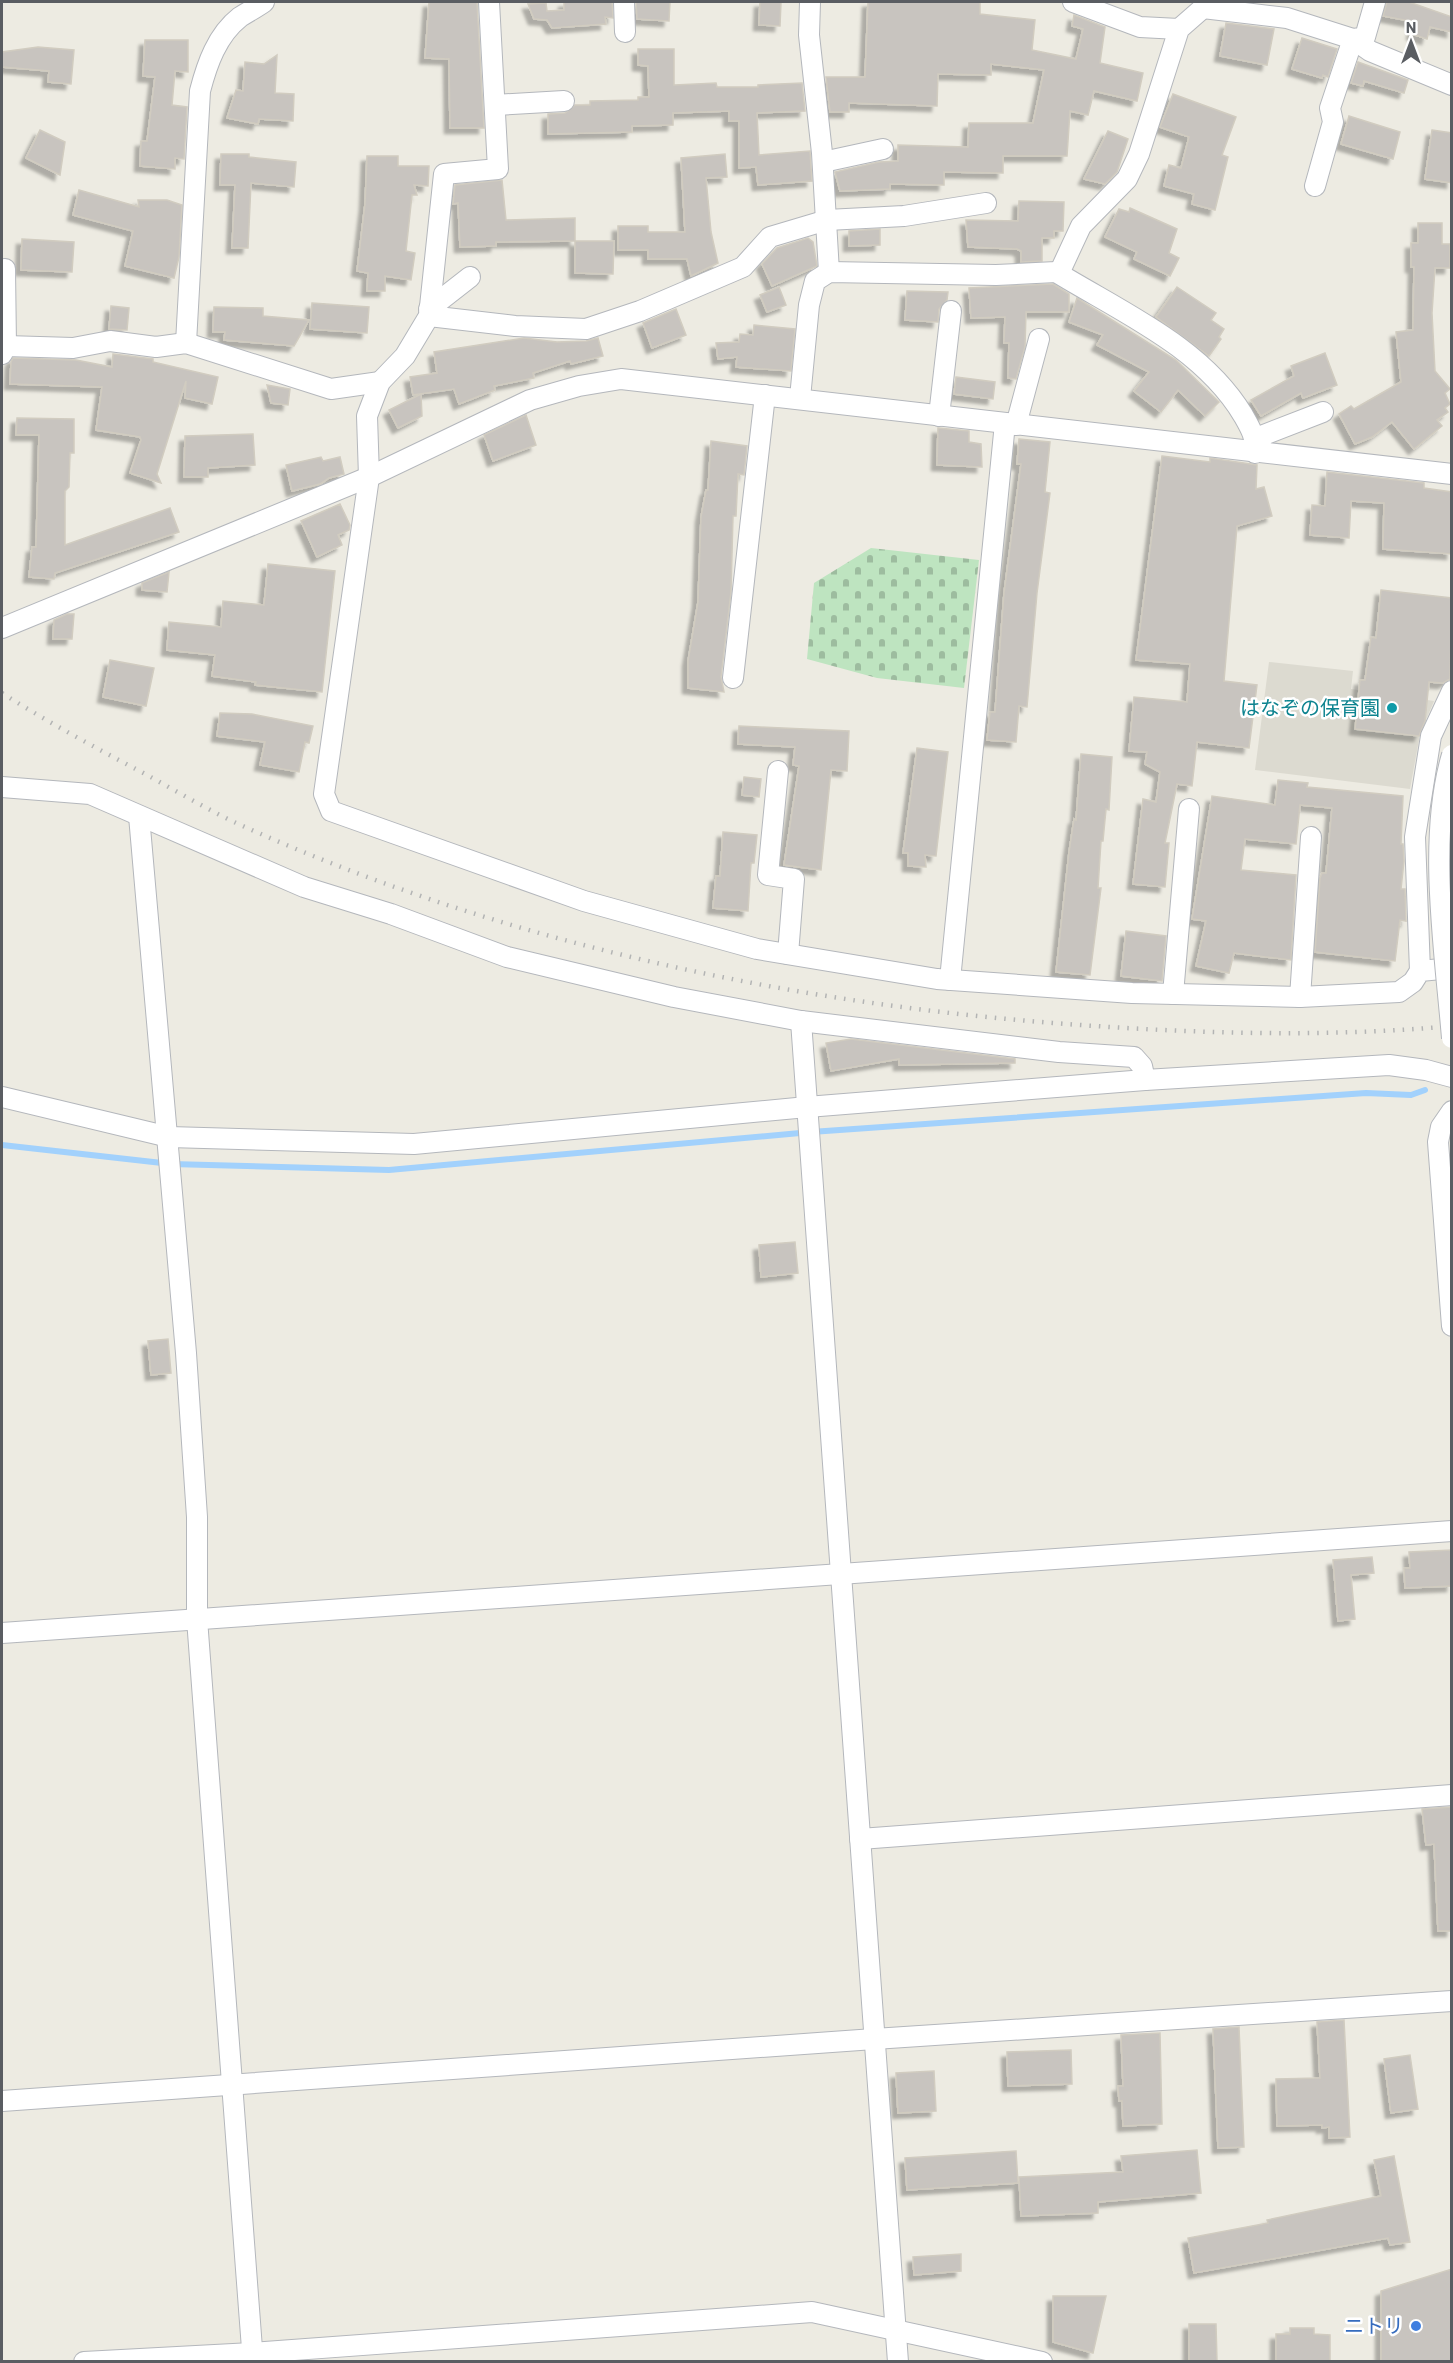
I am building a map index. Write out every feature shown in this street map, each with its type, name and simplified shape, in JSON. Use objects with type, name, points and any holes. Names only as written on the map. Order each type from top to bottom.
[{"type":"street","points":[[186,343],[200,91],[206,64],[236,9],[264,2]]},
{"type":"street","points":[[429,312],[444,174],[498,169],[489,2]]},
{"type":"street","points":[[624,2],[625,32]]},
{"type":"street","points":[[810,2],[809,35],[823,162],[829,272]]},
{"type":"street","points":[[1073,2],[1140,27],[1179,29]]},
{"type":"street","points":[[1353,39],[1365,37],[1375,2]]},
{"type":"street","points":[[800,398],[809,305],[815,281],[829,272],[996,275],[1056,272],[1061,269],[1081,226],[1127,179],[1139,154],[1179,29],[1204,5],[1287,18],[1353,39],[1370,51],[1452,85]]},
{"type":"street","points":[[1315,186],[1333,122],[1330,108],[1353,39]]},
{"type":"street","points":[[495,105],[564,101]]},
{"type":"street","points":[[823,162],[883,149]]},
{"type":"street","points":[[429,312],[515,326],[586,329],[640,312],[743,267],[770,237],[826,220],[904,216],[986,203]]},
{"type":"street","points":[[5,268],[4,350],[73,348],[110,341],[156,347],[186,343],[331,389],[380,382]]},
{"type":"street","points":[[1056,272],[1187,352],[1227,390],[1256,446]]},
{"type":"street","points":[[470,277],[429,312],[405,356],[380,382],[367,416],[369,477],[324,794],[331,811],[584,901],[758,949],[950,980],[1173,994],[1300,997],[1399,992],[1413,982],[1420,970],[1415,837],[1431,736],[1452,692]]},
{"type":"street","points":[[939,416],[951,311]]},
{"type":"street","points":[[950,980],[1010,424],[1039,339]]},
{"type":"street","points":[[2,628],[369,477],[530,400],[579,386],[621,379],[1010,424],[1256,446],[1452,474]]},
{"type":"street","points":[[734,678],[765,395]]},
{"type":"street","points":[[1256,446],[1323,412]]},
{"type":"street","points":[[1452,754],[1445,778],[1440,881],[1452,1038]]},
{"type":"street","points":[[778,771],[768,875],[794,879],[788,954]]},
{"type":"street","points":[[2,786],[90,794],[304,887],[391,914],[507,957],[674,997],[801,1021],[1059,1052],[1134,1057],[1142,1066],[1145,1080]]},
{"type":"street","points":[[1173,994],[1189,809]]},
{"type":"street","points":[[139,816],[158,1051],[169,1142],[197,1517],[197,1619],[253,2357]]},
{"type":"street","points":[[1300,997],[1311,837]]},
{"type":"street","points":[[1420,970],[1452,968]]},
{"type":"street","points":[[801,1021],[839,1572],[898,2361]]},
{"type":"street","points":[[2,1097],[169,1142],[414,1144],[807,1113],[1145,1080],[1389,1065],[1426,1070],[1452,1077]]},
{"type":"street","points":[[1452,1111],[1441,1127],[1438,1142],[1452,1326]]},
{"type":"street","points":[[2,1633],[839,1572],[1452,1531]]},
{"type":"street","points":[[860,1839],[1452,1795]]},
{"type":"street","points":[[2,2102],[874,2039],[1452,2001]]},
{"type":"street","points":[[84,2361],[253,2357],[812,2312],[896,2329],[972,2348],[1042,2361]]},
{"type":"shaded area","points":[[1269,662],[1353,671],[1351,689],[1434,701],[1420,734],[1410,789],[1255,770]]},
{"type":"green space","points":[[871,548],[979,560],[964,688],[877,678],[807,659],[814,583]]},
{"type":"building","points":[[429,2],[477,2],[484,128],[450,128],[449,59],[425,58]]},
{"type":"building","points":[[564,2],[612,2],[613,18],[605,17],[606,24],[552,28],[547,20],[534,19],[528,4],[546,3],[547,11],[564,10]]},
{"type":"building","points":[[636,2],[670,2],[669,21],[637,19]]},
{"type":"building","points":[[760,2],[781,2],[780,26],[759,25]]},
{"type":"building","points":[[868,2],[980,2],[980,14],[1035,20],[1032,50],[1076,59],[1083,29],[1072,26],[1074,15],[1105,27],[1100,63],[1143,73],[1137,101],[1094,91],[1088,115],[1070,111],[1067,156],[1003,156],[1003,173],[944,172],[944,185],[890,184],[890,189],[840,191],[835,172],[879,162],[898,161],[898,145],[968,147],[969,123],[1033,123],[1044,70],[991,64],[991,75],[938,74],[937,106],[849,103],[849,112],[830,112],[826,77],[865,77]]},
{"type":"building","points":[[1387,2],[1409,2],[1452,17],[1452,32],[1430,27],[1427,39],[1412,34],[1415,22],[1383,16]]},
{"type":"building","points":[[1226,23],[1274,29],[1267,65],[1220,56]]},
{"type":"building","points":[[1302,38],[1337,49],[1328,77],[1323,75],[1322,78],[1292,69]]},
{"type":"building","points":[[145,40],[188,40],[188,72],[175,71],[172,105],[187,107],[184,159],[175,158],[175,169],[140,166],[141,141],[147,141],[155,77],[143,76]]},
{"type":"building","points":[[38,47],[74,50],[71,84],[48,82],[49,71],[2,67],[2,52]]},
{"type":"building","points":[[638,49],[674,49],[674,85],[716,83],[717,87],[758,87],[758,85],[802,83],[805,111],[757,113],[759,155],[810,151],[812,181],[758,185],[756,167],[739,168],[739,121],[729,121],[729,111],[673,113],[673,125],[632,126],[632,132],[548,134],[548,114],[565,113],[575,105],[590,105],[590,101],[638,100],[638,97],[649,97],[648,66],[638,65]]},
{"type":"building","points":[[277,55],[275,93],[294,94],[293,121],[259,119],[258,124],[227,118],[236,90],[243,91],[245,62],[264,64]]},
{"type":"building","points":[[1358,62],[1408,80],[1404,93],[1364,81],[1363,86],[1351,83]]},
{"type":"building","points":[[1173,94],[1236,117],[1222,155],[1228,157],[1215,210],[1192,204],[1194,194],[1164,186],[1169,165],[1181,168],[1189,137],[1160,127]]},
{"type":"building","points":[[1349,116],[1400,132],[1393,159],[1341,144]]},
{"type":"building","points":[[40,130],[65,142],[60,175],[26,158]]},
{"type":"building","points":[[1432,130],[1452,133],[1452,183],[1425,179]]},
{"type":"building","points":[[1108,131],[1128,139],[1117,172],[1105,184],[1084,179]]},
{"type":"building","points":[[221,154],[249,154],[249,157],[296,162],[294,187],[251,183],[248,248],[232,248],[235,185],[220,185]]},
{"type":"building","points":[[725,154],[727,177],[706,178],[711,232],[718,263],[691,276],[687,259],[648,259],[648,250],[618,250],[618,226],[648,226],[648,232],[685,232],[681,158]]},
{"type":"building","points":[[367,156],[398,156],[398,166],[429,166],[428,186],[414,185],[417,195],[412,195],[406,251],[415,253],[411,280],[385,276],[385,291],[367,291],[368,273],[357,271],[365,204]]},
{"type":"building","points":[[502,180],[506,220],[575,218],[575,241],[496,242],[496,246],[460,247],[458,203],[453,204],[455,185]]},
{"type":"building","points":[[79,190],[139,207],[138,200],[167,200],[182,205],[179,257],[174,278],[125,266],[133,231],[73,215]]},
{"type":"building","points":[[1019,201],[1064,202],[1063,231],[1054,231],[1054,238],[1042,238],[1042,261],[1021,262],[1021,251],[1017,249],[968,247],[966,220],[1018,221]]},
{"type":"building","points":[[1130,208],[1177,229],[1169,253],[1179,258],[1170,276],[1134,259],[1137,252],[1105,237],[1119,209],[1129,212]]},
{"type":"building","points":[[1418,223],[1442,223],[1442,244],[1450,244],[1450,268],[1435,268],[1432,313],[1435,371],[1450,389],[1445,393],[1450,404],[1445,408],[1448,412],[1437,420],[1442,426],[1414,449],[1392,422],[1372,437],[1355,444],[1339,414],[1351,406],[1354,409],[1401,382],[1396,332],[1413,330],[1414,267],[1411,267],[1411,243],[1418,243]]},
{"type":"building","points":[[880,229],[880,245],[849,246],[849,231]]},
{"type":"building","points":[[808,238],[813,242],[817,266],[772,286],[762,264],[777,248]]},
{"type":"building","points":[[22,239],[74,242],[72,272],[21,270]]},
{"type":"building","points":[[575,241],[614,241],[613,274],[575,273]]},
{"type":"building","points":[[1053,284],[1069,294],[1069,312],[1026,312],[1025,347],[1016,379],[1008,378],[1009,343],[1004,343],[1005,317],[971,318],[969,288]]},
{"type":"building","points":[[779,287],[786,305],[767,312],[760,295]]},
{"type":"building","points":[[1177,287],[1216,313],[1211,320],[1224,329],[1219,337],[1221,339],[1209,356],[1156,317]]},
{"type":"building","points":[[907,291],[948,292],[947,300],[939,309],[938,322],[905,320]]},
{"type":"building","points":[[1077,298],[1176,360],[1219,402],[1205,416],[1178,390],[1161,412],[1134,391],[1149,372],[1097,345],[1103,335],[1069,322]]},
{"type":"building","points":[[312,303],[369,307],[367,333],[310,329]]},
{"type":"building","points":[[111,306],[129,308],[127,330],[109,329]]},
{"type":"building","points":[[214,307],[263,308],[263,316],[309,320],[294,346],[224,340],[225,332],[213,332]]},
{"type":"building","points":[[676,309],[686,335],[652,348],[643,323]]},
{"type":"building","points":[[754,325],[795,329],[791,371],[736,367],[737,357],[718,359],[716,343],[739,342],[740,334],[753,335]]},
{"type":"building","points":[[524,338],[557,342],[586,341],[598,338],[603,356],[571,364],[570,361],[533,373],[534,378],[494,386],[495,390],[459,404],[454,389],[413,395],[410,377],[437,373],[434,352]]},
{"type":"building","points":[[1325,353],[1337,385],[1303,398],[1301,393],[1261,416],[1251,400],[1294,376],[1291,366]]},
{"type":"building","points":[[113,354],[153,359],[153,362],[218,377],[212,404],[185,398],[186,381],[157,474],[161,483],[130,473],[140,437],[96,430],[102,387],[10,384],[13,358],[76,360],[112,367]]},
{"type":"building","points":[[956,377],[995,382],[993,399],[954,394]]},
{"type":"building","points":[[267,385],[290,389],[288,405],[271,403]]},
{"type":"building","points":[[421,394],[422,416],[398,428],[389,410]]},
{"type":"building","points":[[526,415],[536,445],[493,461],[484,435]]},
{"type":"building","points":[[17,418],[74,419],[74,453],[70,453],[69,487],[65,491],[65,545],[170,508],[179,532],[55,573],[54,579],[29,577],[32,547],[36,547],[39,435],[16,435]]},
{"type":"building","points":[[938,428],[969,431],[969,442],[981,444],[982,467],[937,465]]},
{"type":"building","points":[[253,434],[255,465],[208,468],[208,477],[184,477],[185,436]]},
{"type":"building","points":[[1019,439],[1050,442],[1045,492],[1050,493],[1037,593],[1027,707],[1019,706],[1016,742],[987,740],[990,712],[995,712],[1004,593],[1021,464],[1017,464]]},
{"type":"building","points":[[711,441],[747,446],[744,475],[738,474],[736,516],[733,516],[731,592],[721,677],[724,692],[688,688],[688,661],[698,602],[701,517],[706,490],[708,490]]},
{"type":"building","points":[[1162,456],[1210,462],[1210,458],[1257,465],[1256,489],[1264,487],[1272,516],[1237,526],[1224,681],[1257,685],[1249,748],[1197,742],[1192,786],[1177,784],[1165,843],[1169,843],[1165,887],[1133,884],[1143,799],[1156,802],[1160,772],[1145,764],[1147,752],[1129,751],[1134,697],[1187,702],[1190,664],[1136,660]]},
{"type":"building","points":[[321,457],[323,461],[340,457],[344,474],[329,478],[320,484],[292,491],[286,465]]},
{"type":"building","points":[[1327,472],[1424,483],[1424,488],[1452,492],[1452,554],[1383,549],[1384,503],[1351,501],[1349,538],[1310,535],[1312,505],[1325,506]]},
{"type":"building","points":[[340,504],[350,525],[349,530],[338,535],[342,545],[317,557],[301,521]]},
{"type":"building","points":[[268,564],[335,571],[322,692],[255,685],[256,682],[212,676],[215,655],[167,650],[169,622],[221,627],[223,601],[264,605]]},
{"type":"building","points":[[169,572],[167,592],[142,590],[142,583]]},
{"type":"building","points":[[1381,590],[1452,598],[1450,679],[1443,683],[1429,682],[1425,721],[1419,736],[1355,729],[1360,680],[1365,680],[1371,637],[1376,638]]},
{"type":"building","points":[[67,614],[74,614],[72,639],[53,639],[54,620]]},
{"type":"building","points":[[110,660],[154,668],[146,706],[103,697]]},
{"type":"building","points":[[220,713],[252,714],[313,726],[309,743],[305,742],[299,772],[260,765],[265,742],[217,736]]},
{"type":"building","points":[[739,726],[849,731],[847,771],[831,770],[821,870],[784,865],[799,766],[793,765],[795,747],[738,744]]},
{"type":"building","points":[[917,748],[948,752],[936,856],[925,855],[926,867],[908,866],[908,853],[903,853]]},
{"type":"building","points":[[1081,754],[1112,757],[1109,810],[1106,809],[1103,841],[1101,841],[1098,888],[1101,888],[1090,975],[1056,972],[1069,852],[1074,819],[1076,820]]},
{"type":"building","points":[[744,777],[761,779],[759,797],[742,795]]},
{"type":"building","points":[[1278,780],[1308,783],[1307,787],[1403,796],[1401,844],[1403,844],[1404,861],[1401,889],[1405,889],[1406,921],[1400,920],[1395,961],[1315,952],[1320,878],[1322,873],[1326,873],[1332,808],[1300,805],[1296,844],[1245,839],[1241,870],[1296,875],[1291,960],[1234,953],[1229,973],[1196,966],[1206,921],[1192,919],[1212,796],[1275,805]]},
{"type":"building","points":[[723,832],[757,835],[754,863],[751,863],[748,911],[713,908],[716,876],[720,876]]},
{"type":"building","points":[[1126,931],[1166,936],[1162,981],[1121,976]]},
{"type":"building","points":[[851,1039],[1015,1059],[1015,1063],[899,1065],[899,1059],[831,1071],[826,1043]]},
{"type":"building","points":[[795,1242],[798,1273],[761,1277],[759,1245]]},
{"type":"building","points":[[168,1339],[171,1373],[151,1375],[148,1341]]},
{"type":"building","points":[[1452,1550],[1452,1586],[1405,1588],[1404,1568],[1410,1568],[1409,1552]]},
{"type":"building","points":[[1372,1557],[1374,1573],[1351,1575],[1355,1619],[1338,1621],[1333,1560]]},
{"type":"building","points":[[1452,1807],[1452,1931],[1438,1931],[1434,1844],[1426,1845],[1422,1809]]},
{"type":"building","points":[[1344,2020],[1350,2137],[1329,2138],[1329,2127],[1322,2128],[1322,2125],[1277,2126],[1276,2079],[1320,2078],[1317,2022]]},
{"type":"building","points":[[1239,2027],[1244,2147],[1218,2148],[1213,2029]]},
{"type":"building","points":[[1160,2033],[1162,2124],[1123,2126],[1122,2101],[1119,2101],[1118,2086],[1123,2086],[1121,2035]]},
{"type":"building","points":[[1071,2050],[1072,2084],[1008,2086],[1007,2052]]},
{"type":"building","points":[[1410,2055],[1418,2109],[1391,2113],[1384,2059]]},
{"type":"building","points":[[934,2071],[936,2111],[898,2113],[896,2073]]},
{"type":"building","points":[[1197,2150],[1201,2193],[1098,2202],[1098,2213],[1021,2216],[1019,2177],[1123,2172],[1121,2156]]},
{"type":"building","points":[[1016,2151],[1018,2183],[907,2190],[905,2158]]},
{"type":"building","points":[[1394,2156],[1410,2242],[1390,2245],[1388,2238],[1194,2273],[1188,2238],[1268,2223],[1267,2220],[1381,2196],[1374,2160]]},
{"type":"building","points":[[961,2254],[961,2271],[914,2275],[913,2257]]},
{"type":"building","name":"ニトリ","points":[[1452,2269],[1452,2361],[1381,2361],[1381,2291]]},
{"type":"building","points":[[1053,2296],[1106,2296],[1093,2353],[1053,2342]]},
{"type":"building","points":[[1189,2324],[1216,2324],[1217,2361],[1189,2361]]},
{"type":"building","points":[[1290,2328],[1314,2328],[1314,2334],[1330,2335],[1330,2361],[1276,2361],[1276,2334],[1290,2334]]},
{"type":"waterway","points":[[2,1145],[171,1164],[389,1170],[811,1132],[1366,1093],[1411,1095],[1425,1090]]},
{"type":"railway","points":[[2,693],[74,736],[223,817],[336,865],[440,903],[547,935],[655,963],[764,985],[875,1003],[985,1017],[1095,1026],[1273,1033],[1363,1032],[1452,1026]]},
{"type":"place","name":"はなぞの保育園","points":[[1392,708]]},
{"type":"place","name":"ニトリ","points":[[1416,2326]]}]
